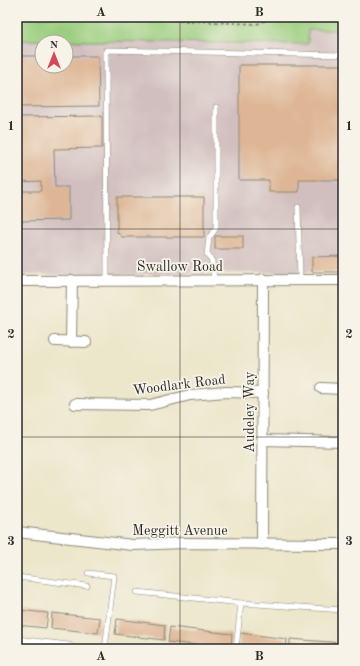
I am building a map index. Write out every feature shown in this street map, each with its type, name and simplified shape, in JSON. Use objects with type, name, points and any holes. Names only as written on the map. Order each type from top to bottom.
[{"type":"street","name":"Swallow Road","points":[[17,281],[214,279],[343,280]]},
{"type":"street","points":[[71,342],[72,280]]},
{"type":"street","name":"Audeley Way","points":[[262,544],[263,280]]},
{"type":"street","points":[[55,341],[86,342]]},
{"type":"street","points":[[321,388],[343,389]]},
{"type":"street","name":"Woodlark Road","points":[[75,404],[150,405],[190,395],[226,392],[263,393]]},
{"type":"street","points":[[263,440],[343,442]]},
{"type":"street","name":"Meggitt Avenue","points":[[17,532],[133,545],[184,543],[343,544]]},
{"type":"street","points":[[17,643],[68,649]]},
{"type":"lane","points":[[107,280],[106,50],[343,55]]},
{"type":"lane","points":[[214,279],[212,261],[207,254],[209,238],[216,228],[216,107]]},
{"type":"lane","points":[[298,207],[300,280]]},
{"type":"lane","points":[[88,573],[114,576],[105,649]]},
{"type":"lane","points":[[17,577],[87,586]]},
{"type":"lane","points":[[137,592],[241,603],[343,610]]},
{"type":"lane","points":[[236,649],[241,603]]},
{"type":"path","points":[[101,17],[257,24],[274,17]]},
{"type":"shaded area","points":[[308,30],[343,30],[343,272],[17,275],[17,40],[34,40],[34,74],[74,74],[74,41],[308,44]]},
{"type":"green space","points":[[17,17],[343,17],[343,30],[308,30],[308,44],[74,41],[74,34],[34,34],[34,40],[17,40]]},
{"type":"building","points":[[17,56],[34,56],[34,74],[74,74],[74,56],[98,56],[99,106],[17,107]]},
{"type":"building","points":[[239,65],[343,65],[343,180],[299,180],[299,192],[269,192],[269,180],[239,180]]},
{"type":"building","points":[[102,116],[102,148],[54,149],[55,187],[69,187],[69,220],[17,221],[17,191],[41,191],[41,181],[17,182],[17,117]]},
{"type":"building","points":[[117,197],[204,197],[204,237],[122,237],[117,232]]},
{"type":"building","points":[[215,236],[243,236],[243,249],[215,249]]},
{"type":"building","points":[[343,256],[343,272],[312,272],[312,257]]},
{"type":"building","points":[[17,610],[48,613],[46,628],[17,625]]},
{"type":"building","points":[[52,613],[100,618],[98,633],[51,628]]},
{"type":"building","points":[[117,619],[165,625],[164,640],[115,634]]},
{"type":"building","points":[[170,627],[232,634],[231,649],[168,642]]},
{"type":"building","points":[[240,633],[287,639],[286,649],[239,648]]},
{"type":"building","points":[[290,639],[343,643],[343,649],[290,649]]}]
